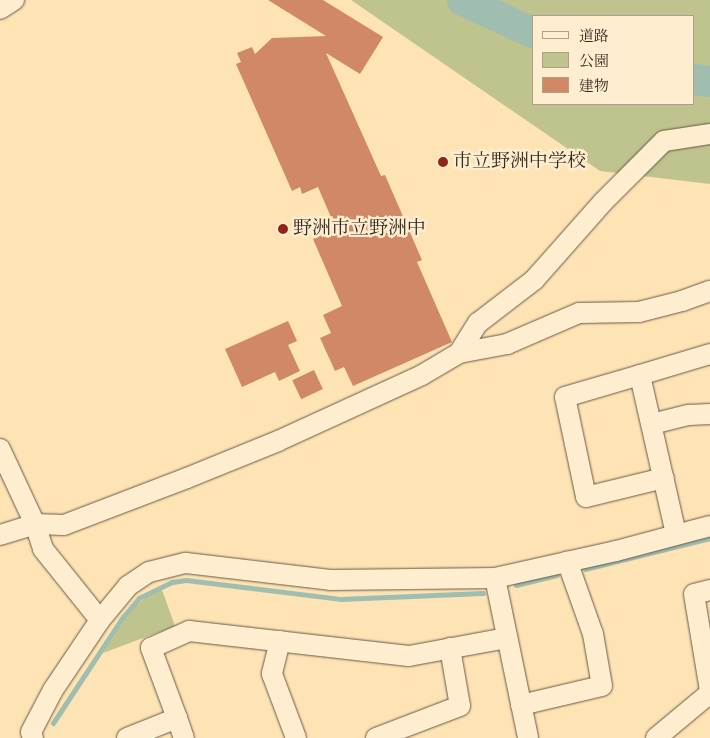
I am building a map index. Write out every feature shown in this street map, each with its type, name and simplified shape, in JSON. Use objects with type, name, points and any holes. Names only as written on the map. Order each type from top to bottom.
[{"type":"street","points":[[0,9],[14,0]]},
{"type":"street","points":[[459,353],[478,323],[534,280],[603,202],[664,141],[710,134]]},
{"type":"street","points":[[0,535],[35,524],[64,525],[187,478],[278,441],[422,375],[459,353],[507,344],[579,314],[639,312],[682,301],[710,291]]},
{"type":"street","points":[[664,478],[586,497],[565,397],[710,354]]},
{"type":"street","points":[[640,375],[676,534]]},
{"type":"street","points":[[652,424],[689,415],[710,414]]},
{"type":"street","points":[[0,449],[35,524],[43,549],[100,620]]},
{"type":"street","points":[[33,738],[31,732],[53,690],[100,620],[128,586],[149,572],[186,563],[330,580],[495,578],[710,526]]},
{"type":"street","points":[[521,705],[602,686],[593,634],[567,561]]},
{"type":"street","points":[[495,578],[528,738]]},
{"type":"street","points":[[656,738],[710,692],[694,594],[710,590]]},
{"type":"street","points":[[184,738],[151,648],[189,631],[409,656],[507,638]]},
{"type":"street","points":[[280,641],[272,674],[296,738]]},
{"type":"street","points":[[377,738],[460,706],[450,648]]},
{"type":"street","points":[[126,738],[177,718]]},
{"type":"green space","points":[[351,0],[710,0],[710,184],[600,171]]},
{"type":"green space","points":[[161,587],[175,626],[103,653],[133,607]]},
{"type":"building","points":[[268,0],[323,0],[383,37],[360,74],[326,53],[381,176],[385,175],[422,260],[417,262],[452,342],[353,386],[344,367],[335,371],[320,338],[331,333],[323,315],[342,306],[313,239],[336,229],[318,187],[302,194],[300,187],[292,191],[236,64],[241,62],[237,53],[252,47],[255,54],[272,38],[326,36]]},
{"type":"building","points":[[288,321],[297,341],[288,345],[300,371],[279,381],[275,372],[242,387],[225,349]]},
{"type":"building","points":[[314,370],[323,389],[301,399],[292,380]]},
{"type":"waterway","points":[[462,0],[532,32]]},
{"type":"waterway","points":[[695,79],[710,81]]},
{"type":"waterway","points":[[585,569],[710,538]]},
{"type":"waterway","points":[[516,585],[557,575]]},
{"type":"waterway","points":[[53,723],[123,617],[139,598],[172,582],[186,580],[340,599],[483,593]]},
{"type":"place","name":"市立野洲中学校","points":[[443,162]]},
{"type":"place","name":"野洲市立野洲中","points":[[283,229]]}]
